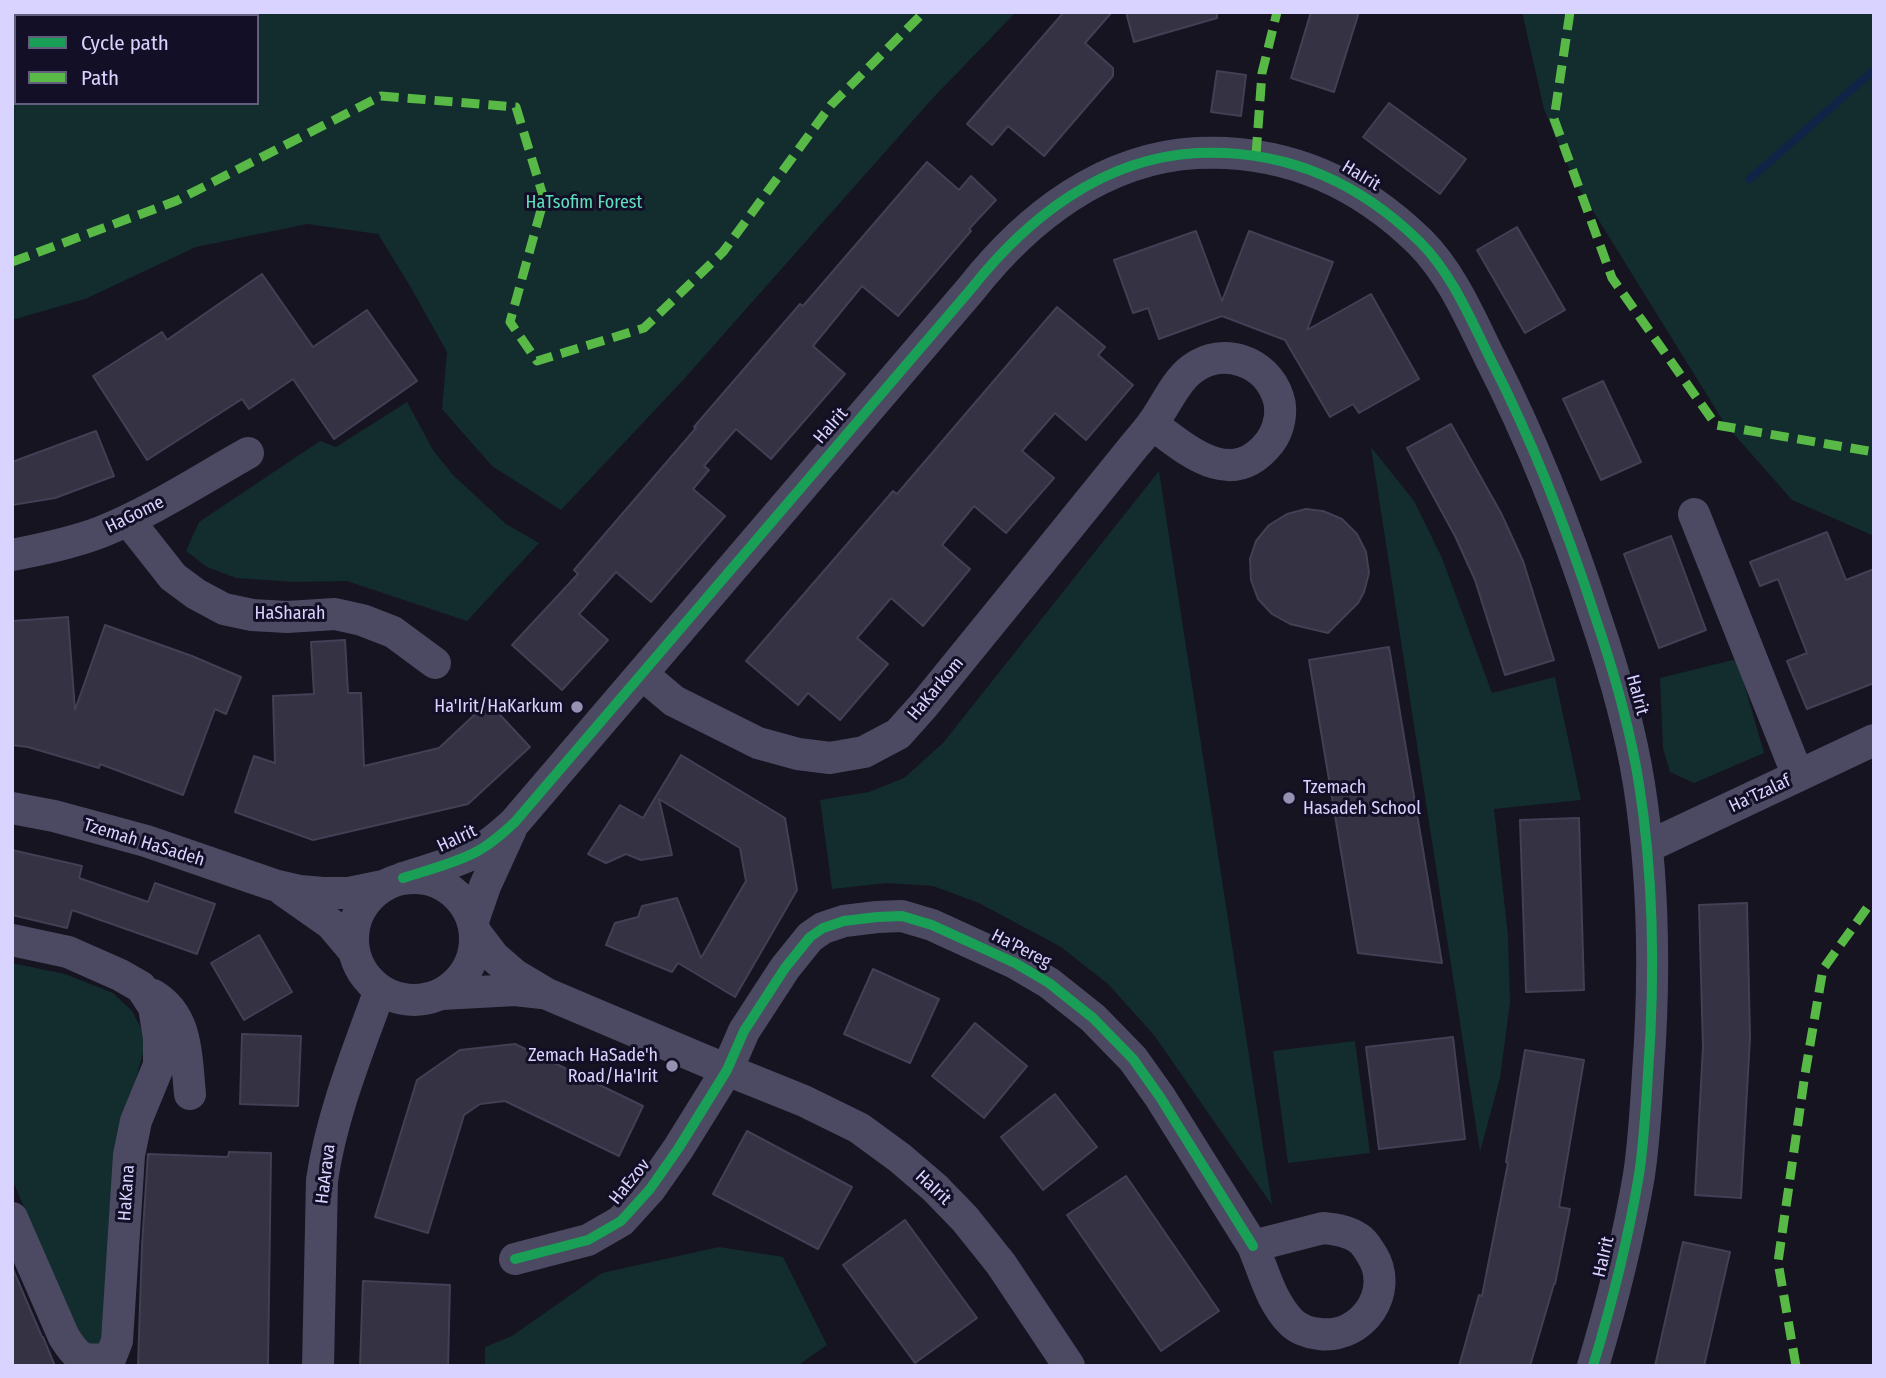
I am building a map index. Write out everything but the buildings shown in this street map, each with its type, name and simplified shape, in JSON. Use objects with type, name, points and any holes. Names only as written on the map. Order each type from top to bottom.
[{"type":"street","name":"HaIrit","points":[[393,882],[455,862],[478,851],[515,822],[994,260],[1028,227],[1064,199],[1104,176],[1143,162],[1182,154],[1225,152],[1256,155],[1294,163],[1318,172],[1364,196],[1394,218],[1444,269],[1515,408],[1550,488],[1580,569],[1626,719],[1639,783],[1651,901],[1653,967],[1646,1113],[1639,1173],[1626,1240],[1593,1366]]},
{"type":"street","name":"HaKarkom","points":[[642,674],[674,701],[758,743],[798,754],[830,758],[864,752],[898,734],[924,705],[1152,424]]},
{"type":"street","name":"HaGome","points":[[12,555],[56,547],[128,520],[248,453]]},
{"type":"street","points":[[1694,514],[1798,776]]},
{"type":"street","name":"HaSharah","points":[[128,520],[173,577],[196,594],[224,609],[252,615],[287,617],[335,614],[362,620],[393,632],[435,663]]},
{"type":"street","name":"Ha'Tzalaf","points":[[1647,848],[1874,740]]},
{"type":"street","name":"Tzemah HaSadeh","points":[[12,808],[54,816],[146,841],[274,885],[300,891],[349,893],[393,882]]},
{"type":"street","name":"HaIrit","points":[[515,822],[485,886],[474,927],[494,957],[515,975],[547,994],[804,1101],[859,1128],[900,1158],[965,1219],[1001,1264],[1069,1366]]},
{"type":"street","points":[[421,878],[438,883],[453,892],[465,905],[474,927],[474,951],[468,968],[457,983],[442,994],[421,1000],[400,999],[380,990],[358,966],[353,950],[353,931],[358,914],[368,898],[393,882],[421,878]]},
{"type":"street","name":"Tzemah HaSadeh","points":[[274,885],[331,924],[353,950]]},
{"type":"street","name":"Ha'Pereg","points":[[727,1070],[744,1031],[785,968],[810,937],[823,928],[844,920],[902,916],[932,925],[1015,963],[1049,983],[1101,1026],[1132,1059],[1160,1097],[1253,1246]]},
{"type":"street","points":[[12,940],[68,952],[120,975],[159,999],[174,1014],[183,1033],[190,1094]]},
{"type":"street","name":"HaKana","points":[[12,1218],[64,1337],[76,1354],[90,1360],[110,1359],[117,1341],[129,1154],[136,1121],[159,1065],[159,1038],[154,1007],[141,987]]},
{"type":"street","name":"HaArava","points":[[318,1366],[322,1180],[326,1152],[345,1088],[380,990]]},
{"type":"street","name":"HaIrit","points":[[442,994],[515,990],[547,994]]},
{"type":"street","name":"HaEzov","points":[[515,1259],[588,1240],[621,1221],[650,1189],[727,1070]]},
{"type":"green space","name":"HaTsofim Forest","points":[[12,12],[1016,12],[932,99],[684,379],[561,510],[492,466],[442,409],[447,352],[378,234],[307,224],[196,247],[85,299],[12,320]]},
{"type":"green space","points":[[1522,12],[1874,12],[1874,536],[1792,500],[1725,424],[1575,182],[1544,109]]},
{"type":"green space","points":[[407,402],[433,450],[453,475],[506,524],[539,543],[467,621],[347,581],[294,582],[236,578],[207,567],[186,551],[199,522],[320,441],[336,447]]},
{"type":"green space","points":[[1371,447],[1414,501],[1442,558],[1492,693],[1555,677],[1581,800],[1494,809],[1508,936],[1510,1002],[1500,1078],[1480,1152]]},
{"type":"green space","points":[[1159,471],[1272,1205],[1154,1035],[1108,984],[1061,947],[979,903],[933,886],[887,883],[832,889],[820,800],[869,792],[904,778],[943,743]]},
{"type":"green space","points":[[1737,659],[1764,753],[1694,783],[1670,772],[1663,748],[1660,678]]},
{"type":"green space","points":[[12,963],[65,974],[113,993],[132,1011],[144,1034],[143,1053],[136,1079],[121,1117],[102,1337],[99,1345],[86,1341],[77,1330],[12,1179]]},
{"type":"green space","points":[[1355,1041],[1370,1153],[1288,1163],[1273,1051]]},
{"type":"green space","points":[[719,1247],[783,1257],[827,1345],[797,1366],[485,1366],[485,1347],[512,1336],[602,1273]]},
{"type":"waterway","points":[[1750,179],[1874,70]]},
{"type":"marked path","points":[[12,262],[176,201],[381,96],[516,107],[544,199],[510,322],[537,361],[644,328],[723,252],[831,105],[924,12]]},
{"type":"marked path","points":[[1256,155],[1262,73],[1277,12]]},
{"type":"marked path","points":[[1570,12],[1554,119],[1612,278],[1716,425],[1874,452]]},
{"type":"marked path","points":[[1796,1366],[1778,1262],[1805,1074],[1823,969],[1867,908],[1874,907]]},
{"type":"cycle path","points":[[403,878],[476,852],[515,822],[993,263],[1042,216],[1099,180],[1130,166],[1163,157],[1229,153],[1289,163],[1318,173],[1345,186],[1396,220],[1420,242],[1442,268],[1460,297],[1521,422],[1561,519],[1609,659],[1631,742],[1644,820],[1650,892],[1652,964],[1645,1124],[1630,1223],[1593,1366]]},
{"type":"cycle path","points":[[515,1259],[588,1240],[621,1221],[650,1189],[678,1149],[727,1070],[744,1031],[785,968],[810,937],[823,928],[844,921],[902,916],[932,925],[1015,963],[1049,983],[1093,1018],[1133,1059],[1160,1097],[1253,1246]]},
{"type":"place","name":"Ha'Irit/HaKarkum","points":[[577,707]]},
{"type":"place","name":"Tzemach Hasadeh School","points":[[1289,798]]},
{"type":"place","name":"Zemach HaSade'h Road/Ha'Irit","points":[[672,1066]]}]
